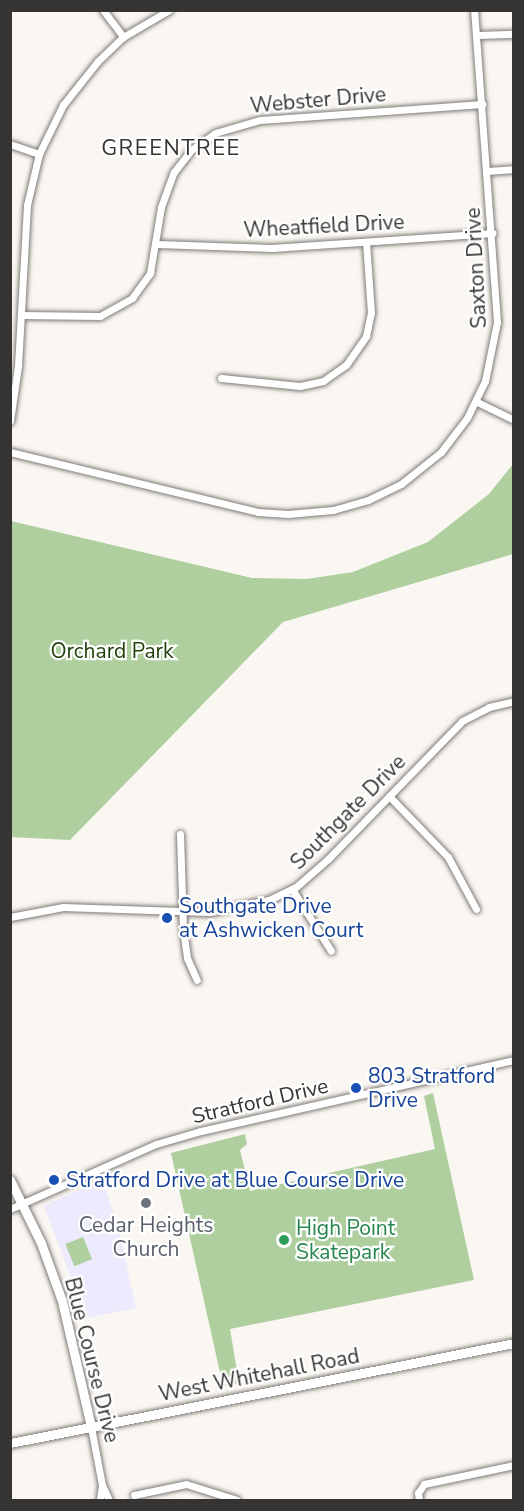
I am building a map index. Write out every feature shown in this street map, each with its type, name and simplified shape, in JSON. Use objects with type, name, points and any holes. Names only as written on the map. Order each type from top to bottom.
[{"type":"main road","name":"Blue Course Drive","points":[[10,1180],[22,1203],[68,1321],[91,1426]]},
{"type":"main road","name":"West Whitehall Road","points":[[10,1443],[513,1343]]},
{"type":"street","points":[[104,10],[123,37]]},
{"type":"street","points":[[10,422],[21,315],[27,205],[39,154],[79,82],[123,37],[169,10]]},
{"type":"street","name":"Saxton Drive","points":[[10,452],[258,512],[310,513],[347,507],[401,484],[441,452],[477,402],[495,342],[492,233],[478,35],[474,10]]},
{"type":"street","points":[[478,35],[513,34]]},
{"type":"street","name":"Webster Drive","points":[[21,315],[87,318],[112,312],[141,287],[150,273],[157,244],[160,207],[174,172],[191,150],[215,133],[260,120],[482,104]]},
{"type":"street","points":[[10,144],[39,154]]},
{"type":"street","points":[[487,171],[513,170]]},
{"type":"street","name":"Wheatfield Drive","points":[[157,244],[272,248],[492,233]]},
{"type":"street","points":[[221,378],[300,386],[323,381],[346,365],[366,336],[371,313],[366,242]]},
{"type":"street","points":[[477,402],[513,420]]},
{"type":"street","name":"Southgate Drive","points":[[10,917],[63,907],[182,912],[252,905],[294,888],[462,721],[489,707],[513,701]]},
{"type":"street","points":[[389,796],[448,857],[476,909]]},
{"type":"street","points":[[180,834],[185,949],[197,980]]},
{"type":"street","points":[[294,888],[331,951]]},
{"type":"street","name":"Stratford Drive","points":[[10,1209],[156,1144],[201,1131],[513,1060]]},
{"type":"street","name":"Blue Course Drive","points":[[91,1426],[102,1485],[109,1500]]},
{"type":"street","points":[[419,1500],[418,1493],[424,1484],[513,1465]]},
{"type":"street","points":[[134,1495],[186,1484],[237,1500]]},
{"type":"street","name":"Blue Course Drive","points":[[100,1500],[102,1485]]},
{"type":"shaded area","points":[[102,1179],[119,1230],[136,1308],[86,1318],[44,1206]]},
{"type":"green space","name":"Orchard Park","points":[[513,464],[513,554],[283,622],[70,840],[11,837],[11,521],[252,578],[307,579],[353,572],[428,542],[489,494]]},
{"type":"green space","points":[[433,1093],[474,1280],[230,1329],[239,1383],[223,1386],[171,1153],[245,1134],[247,1144],[240,1150],[250,1191],[435,1149],[424,1096]]},
{"type":"green space","points":[[83,1237],[92,1259],[74,1266],[65,1244]]},
{"type":"place","name":"Southgate Drive at Ashwicken Court","points":[[167,918]]},
{"type":"place","name":"803 Stratford Drive","points":[[356,1088]]},
{"type":"place","name":"Stratford Drive at Blue Course Drive","points":[[54,1180]]},
{"type":"place","name":"Cedar Heights Church","points":[[146,1203]]},
{"type":"place","name":"High Point Skatepark","points":[[284,1240]]},
{"type":"district","name":"GREENTREE","points":[[171,149]]}]
